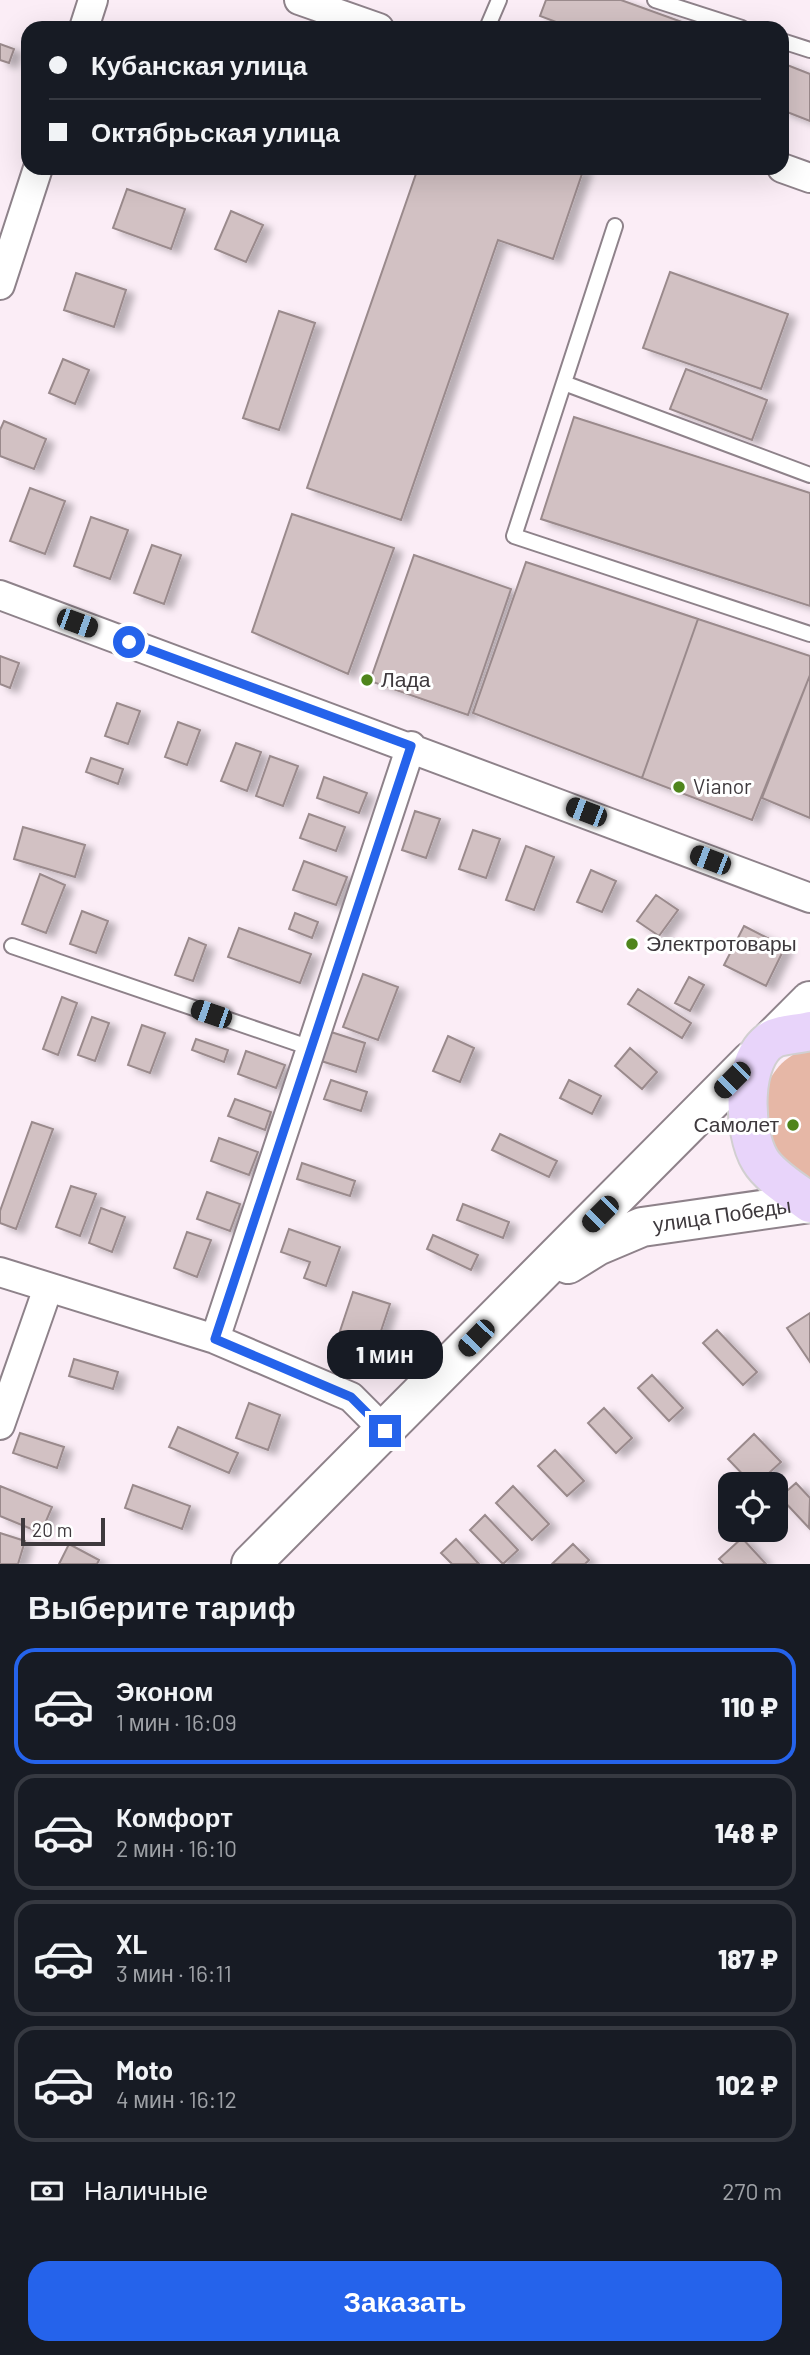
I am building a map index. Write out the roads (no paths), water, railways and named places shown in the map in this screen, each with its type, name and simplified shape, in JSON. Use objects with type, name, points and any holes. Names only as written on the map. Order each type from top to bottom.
[{"type":"main road","points":[[810,1031],[762,1050],[749,1129],[760,1161],[810,1203]]},
{"type":"street","points":[[86,21],[93,0]]},
{"type":"street","points":[[299,0],[359,21]]},
{"type":"street","points":[[789,170],[810,178]]},
{"type":"street","points":[[0,285],[36,175]]},
{"type":"street","points":[[0,595],[411,746],[810,898]]},
{"type":"street","points":[[215,1339],[411,746]]},
{"type":"street","name":"улица Победы","points":[[251,1564],[810,1002]]},
{"type":"street","name":"улица Победы","points":[[524,1290],[597,1245],[642,1227],[810,1203]]},
{"type":"street","points":[[0,1272],[215,1339],[351,1397],[385,1431]]},
{"type":"street","points":[[0,1425],[48,1288]]},
{"type":"lane","points":[[490,21],[499,0]]},
{"type":"lane","points":[[655,0],[720,21]]},
{"type":"lane","points":[[789,43],[810,50]]},
{"type":"lane","points":[[615,226],[514,536],[810,634]]},
{"type":"lane","points":[[564,383],[810,475]]},
{"type":"lane","points":[[12,946],[311,1048]]},
{"type":"place","name":"Лада","points":[[367,680]]},
{"type":"place","name":"Vianor","points":[[679,787]]},
{"type":"place","name":"Электротовары","points":[[632,944]]},
{"type":"place","name":"Самолет","points":[[793,1125]]}]
